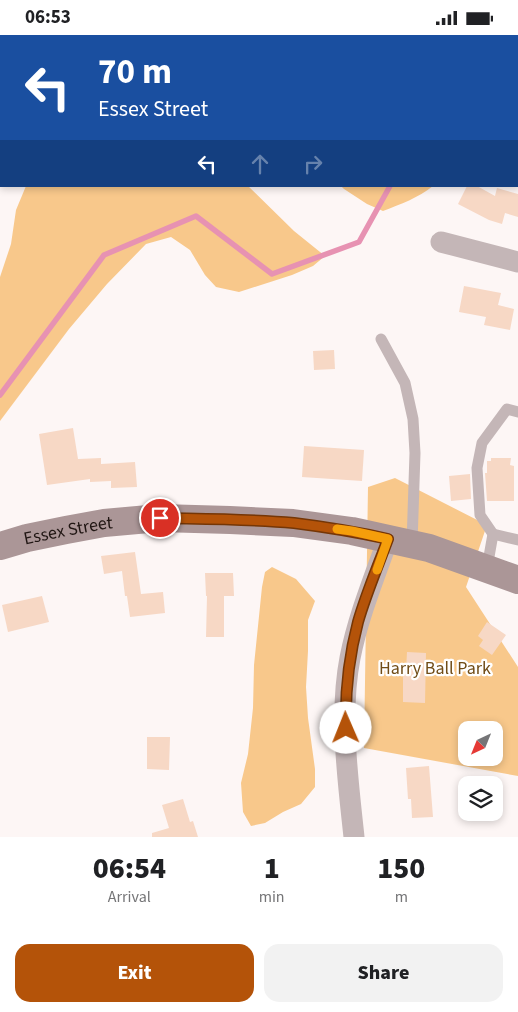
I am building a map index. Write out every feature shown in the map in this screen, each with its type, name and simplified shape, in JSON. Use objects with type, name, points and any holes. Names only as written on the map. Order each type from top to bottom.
[{"type":"main road","name":"Essex Street","points":[[0,546],[27,538],[104,523],[160,518],[293,523],[352,531],[400,541],[428,548],[518,579]]},
{"type":"street","points":[[442,242],[518,262]]},
{"type":"street","points":[[354,837],[346,741],[345,700],[350,659],[359,621],[400,541]]},
{"type":"lane","points":[[381,339],[405,383],[413,419],[416,453],[400,541]]},
{"type":"lane","points":[[518,412],[507,409],[482,443],[477,469],[480,515],[493,534],[518,540]]},
{"type":"lane","points":[[487,568],[493,534]]},
{"type":"green space","points":[[26,187],[249,187],[294,231],[325,256],[313,266],[292,275],[239,292],[216,287],[205,275],[190,250],[171,237],[146,244],[107,284],[69,329],[0,421],[0,277],[11,244],[16,210]]},
{"type":"green space","points":[[342,187],[432,187],[403,203],[383,211],[367,204]]},
{"type":"green space","name":"Harry Ball Park","points":[[395,478],[487,525],[466,587],[518,667],[518,776],[463,766],[503,766],[503,721],[458,721],[458,765],[364,748],[368,487]]},
{"type":"green space","points":[[272,567],[296,579],[315,601],[308,620],[306,687],[315,769],[315,787],[301,804],[265,823],[251,826],[243,812],[241,783],[248,754],[253,708],[254,665],[262,587],[265,572]]},
{"type":"building","points":[[466,187],[479,187],[495,196],[497,188],[518,194],[518,217],[505,213],[502,224],[489,220],[458,204]]},
{"type":"building","points":[[464,286],[501,293],[498,305],[514,309],[510,330],[484,325],[486,317],[459,312]]},
{"type":"building","points":[[334,350],[335,369],[314,370],[313,351]]},
{"type":"building","points":[[73,428],[78,459],[101,458],[101,464],[135,462],[137,487],[111,488],[111,481],[90,482],[90,479],[47,485],[39,434]]},
{"type":"building","points":[[304,446],[364,450],[362,481],[302,477]]},
{"type":"building","points":[[491,458],[511,458],[510,465],[514,466],[514,501],[487,501],[485,473],[487,473],[487,461],[491,461]]},
{"type":"building","points":[[470,474],[471,499],[451,501],[449,476]]},
{"type":"building","points":[[135,552],[141,594],[163,592],[165,613],[130,617],[122,571],[104,574],[101,556]]},
{"type":"building","points":[[205,573],[233,573],[234,596],[224,596],[224,637],[206,637],[207,596]]},
{"type":"building","points":[[42,596],[49,622],[8,632],[2,605]]},
{"type":"building","points":[[487,622],[506,635],[492,655],[479,646],[483,640],[478,636]]},
{"type":"building","points":[[407,652],[426,653],[425,703],[403,702],[403,671],[406,671]]},
{"type":"building","points":[[147,737],[170,737],[169,770],[147,769]]},
{"type":"building","points":[[429,766],[433,817],[412,818],[411,799],[408,799],[406,768]]},
{"type":"building","points":[[183,799],[190,822],[193,821],[198,837],[152,837],[152,833],[169,828],[162,805]]},
{"type":"waterway","points":[[0,395],[104,255],[196,216],[272,274],[359,242],[389,187]]},
{"type":"slow traffic","points":[[337,529],[388,539],[377,570]]},
{"type":"route","points":[[160,518],[293,523],[352,531],[388,539],[359,621],[350,659],[345,700],[346,728]]}]
